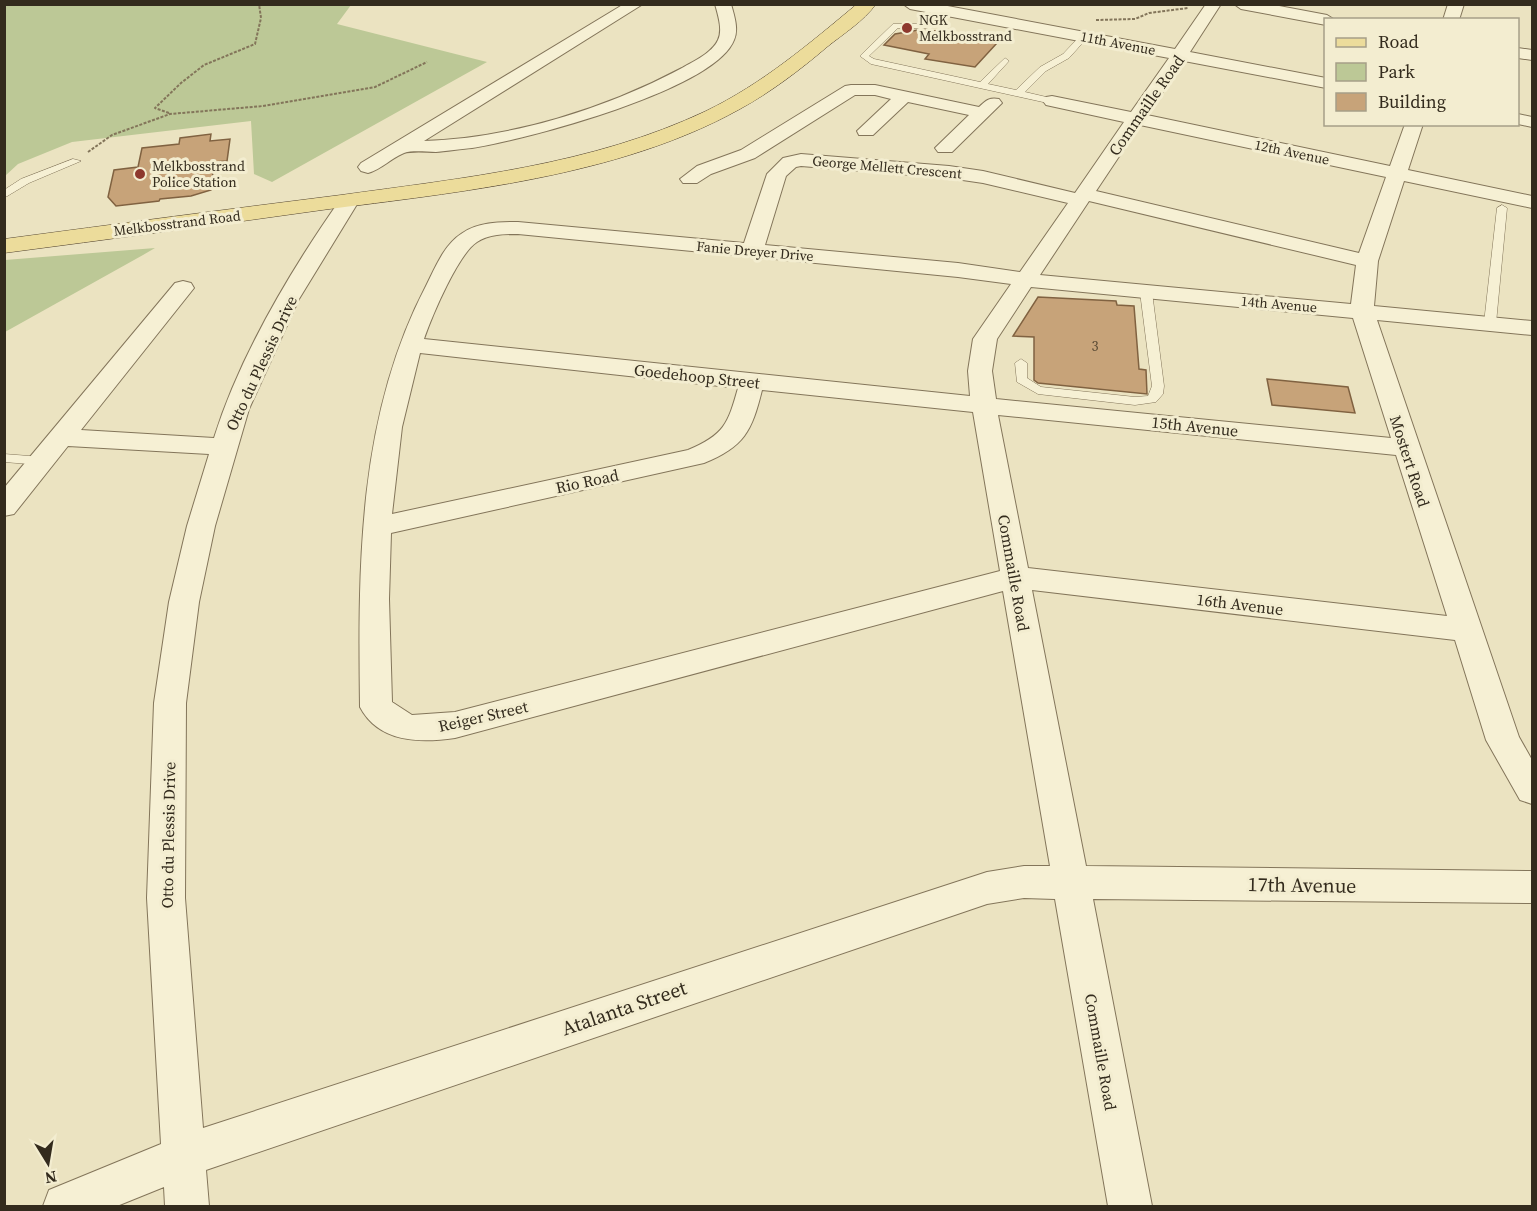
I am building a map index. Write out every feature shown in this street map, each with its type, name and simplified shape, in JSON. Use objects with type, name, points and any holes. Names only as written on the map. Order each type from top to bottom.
[{"type":"main road","points":[[349,201],[512,176],[603,155],[647,141],[712,116],[761,88],[800,60],[868,4]]},
{"type":"main road","name":"Melkbosstrand Road","points":[[4,246],[349,201]]},
{"type":"street","points":[[368,167],[636,4]]},
{"type":"street","points":[[403,147],[483,140],[547,125],[639,96],[693,69],[711,57],[726,41],[728,33],[723,4]]},
{"type":"street","name":"11th Avenue","points":[[910,4],[1324,83]]},
{"type":"street","name":"Commaille Road","points":[[1130,1206],[984,405],[980,371],[981,354],[985,339],[1214,4]]},
{"type":"street","points":[[1241,4],[1324,19]]},
{"type":"street","points":[[690,179],[704,170],[748,154],[851,90],[866,88],[904,96],[989,106],[945,148]]},
{"type":"street","points":[[866,131],[904,96]]},
{"type":"street","name":"12th Avenue","points":[[1052,101],[1533,202]]},
{"type":"street","points":[[474,104],[495,110]]},
{"type":"street","points":[[515,116],[547,125]]},
{"type":"street","name":"Mostert Road","points":[[1413,126],[1367,261],[1362,311],[1466,630],[1518,741],[1533,790]]},
{"type":"street","points":[[748,154],[777,174],[752,251]]},
{"type":"street","name":"George Mellett Crescent","points":[[777,174],[790,162],[815,160],[983,177],[1367,261]]},
{"type":"street","name":"Otto du Plessis Drive","points":[[187,1206],[166,898],[170,703],[184,602],[201,526],[236,409],[288,299],[349,201]]},
{"type":"street","name":"Fanie Dreyer Drive","points":[[485,230],[518,228],[958,270],[1025,279]]},
{"type":"street","name":"Reiger Street","points":[[485,230],[469,237],[460,247],[431,293],[411,345],[396,394],[380,499],[373,610],[376,707],[389,720],[404,727],[425,729],[455,725],[1015,577]]},
{"type":"street","name":"14th Avenue","points":[[1025,279],[1047,283],[1533,328]]},
{"type":"street","points":[[4,507],[183,288]]},
{"type":"street","name":"Goedehoop Street","points":[[411,345],[984,405]]},
{"type":"street","name":"Rio Road","points":[[379,526],[695,457],[719,448],[733,438],[741,422],[752,382]]},
{"type":"street","name":"15th Avenue","points":[[984,405],[1406,448]]},
{"type":"street","points":[[62,437],[223,447]]},
{"type":"street","name":"16th Avenue","points":[[1015,577],[1466,630]]},
{"type":"street","name":"Atalanta Street","points":[[65,1206],[182,1157],[954,897],[987,888],[1024,882],[1071,883]]},
{"type":"street","name":"17th Avenue","points":[[1071,883],[1533,887]]},
{"type":"lane","points":[[949,12],[929,26],[896,26],[865,54],[868,60],[898,63],[1052,101]]},
{"type":"lane","points":[[1019,93],[1043,69],[1066,56],[1084,37]]},
{"type":"lane","points":[[983,84],[1005,61]]},
{"type":"lane","points":[[4,195],[25,181],[76,161]]},
{"type":"lane","points":[[1490,323],[1502,208]]},
{"type":"lane","points":[[1021,363],[1022,379],[1038,390],[1135,401],[1152,399],[1157,394],[1158,386],[1146,292]]},
{"type":"lane","points":[[4,458],[42,461]]},
{"type":"path","points":[[170,114],[155,108],[164,97],[208,62],[240,54],[255,44],[261,18],[260,4]]},
{"type":"path","points":[[1062,33],[1081,28],[1099,19],[1134,19],[1149,14],[1190,8]]},
{"type":"path","points":[[76,161],[112,135],[170,114],[263,106],[375,87],[427,62]]},
{"type":"green space","points":[[5,4],[351,5],[337,24],[487,62],[272,182],[254,174],[251,121],[72,142],[18,164],[5,176]]},
{"type":"green space","points":[[155,248],[143,255],[5,332],[5,260]]},
{"type":"building","points":[[918,30],[936,31],[997,43],[975,67],[925,59],[929,54],[884,45],[895,34]]},
{"type":"building","name":"Melkbosstrand Police Station","points":[[211,134],[210,141],[230,139],[227,161],[214,162],[211,190],[191,196],[116,206],[108,197],[114,170],[138,167],[142,148],[179,144],[180,138]]},
{"type":"building","points":[[1038,297],[1116,301],[1117,305],[1134,306],[1139,369],[1146,370],[1147,394],[1038,383],[1034,380],[1034,337],[1013,336]]},
{"type":"building","points":[[1267,379],[1348,387],[1355,413],[1272,405]]},
{"type":"place","name":"NGK Melkbosstrand","points":[[907,28]]},
{"type":"place","name":"Melkbosstrand Police Station","points":[[140,174]]}]
